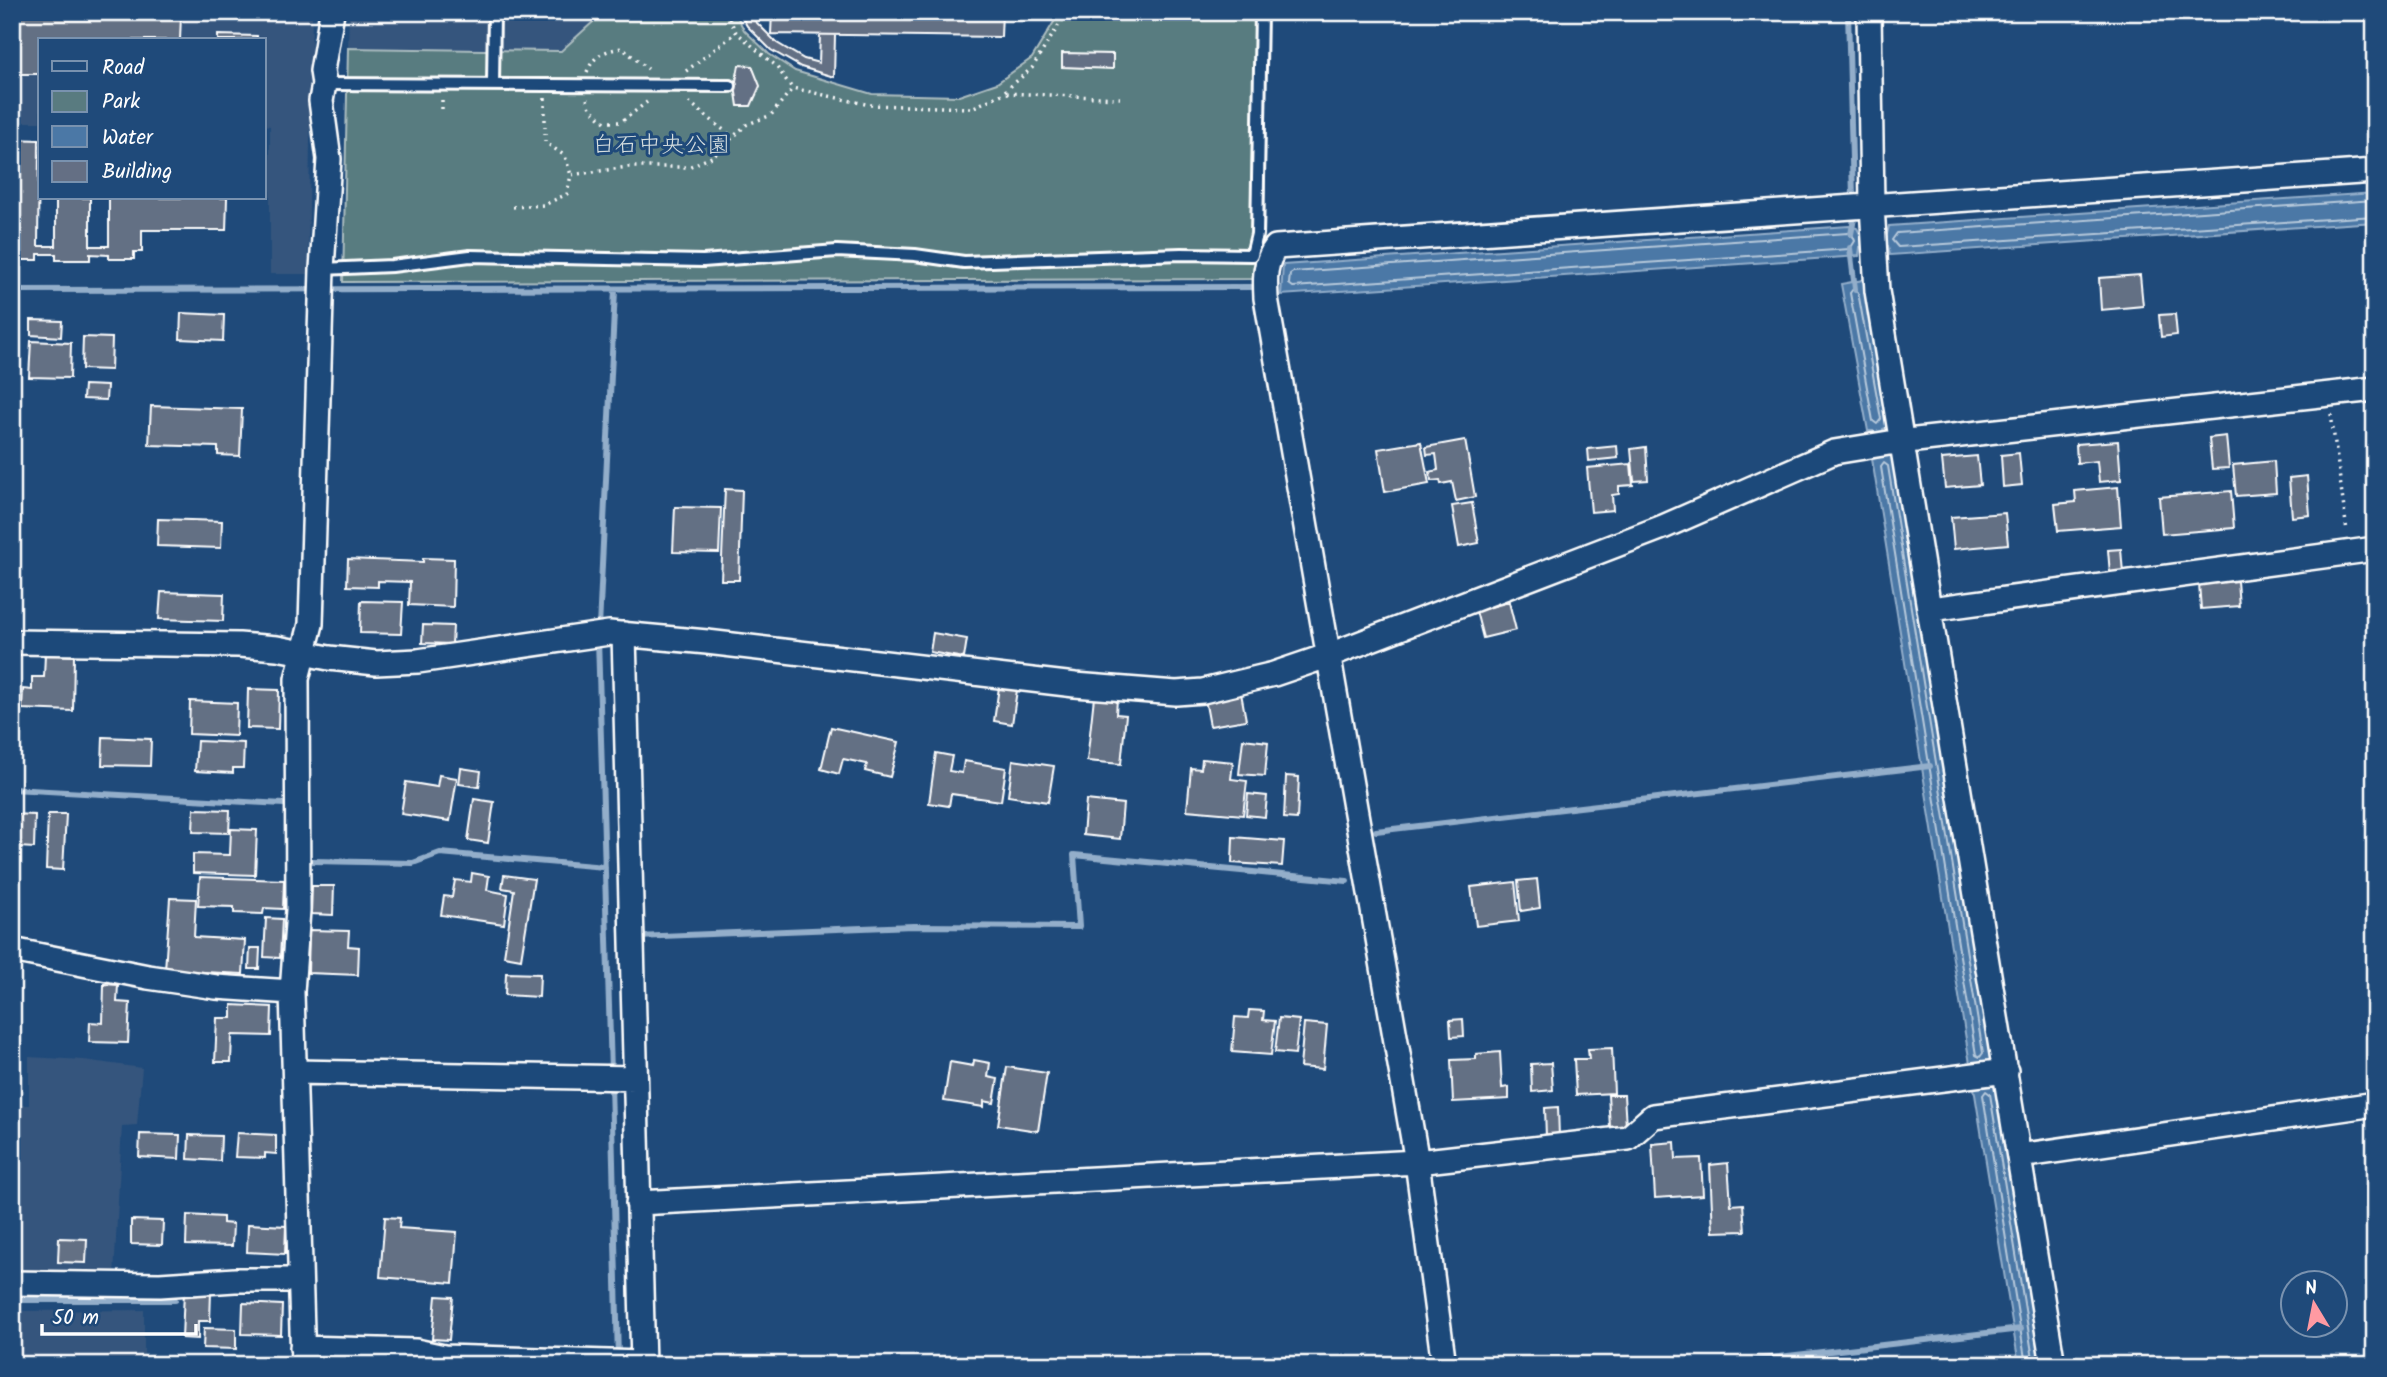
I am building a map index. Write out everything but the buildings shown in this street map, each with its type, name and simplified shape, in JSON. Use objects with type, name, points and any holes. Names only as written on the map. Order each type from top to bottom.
[{"type":"street","points":[[332,12],[322,71],[324,84],[321,101],[329,159],[320,315],[311,624],[297,679],[298,910],[292,992],[302,1356],[416,1351],[444,1357],[630,1363],[638,1203],[618,1078],[631,938],[608,633]]},
{"type":"street","points":[[1869,12],[1872,205],[1888,443],[1931,609],[1991,1073],[2020,1156],[2053,1365]]},
{"type":"street","points":[[1444,1365],[1416,1161],[1266,298],[1265,274],[1268,258],[1276,247],[2375,171]]},
{"type":"street","points":[[12,642],[239,645],[376,663],[418,662],[608,633],[1075,685],[1176,693],[1203,691],[1274,674],[1327,656],[1663,527],[1834,452],[1888,443],[2375,389]]},
{"type":"street","points":[[1931,609],[2375,548]]},
{"type":"street","points":[[12,950],[148,977],[216,987],[292,992]]},
{"type":"street","points":[[295,1072],[618,1078]]},
{"type":"street","points":[[638,1203],[1416,1161],[1628,1138],[1653,1116],[1991,1073]]},
{"type":"street","points":[[2020,1156],[2375,1104]]},
{"type":"street","points":[[12,1283],[160,1285],[235,1280],[299,1280]]},
{"type":"lane","points":[[493,84],[494,12]]},
{"type":"lane","points":[[322,270],[392,266],[470,256],[704,261],[837,251],[915,255],[964,262],[1181,254],[1252,255],[1257,234],[1261,12]]},
{"type":"lane","points":[[324,84],[730,86]]},
{"type":"path","points":[[726,12],[736,32],[776,66],[792,88],[870,106],[972,108],[1004,93],[1032,68],[1067,12]]},
{"type":"path","points":[[513,207],[544,205],[566,194],[571,175],[565,156],[545,142],[545,84]]},
{"type":"path","points":[[571,175],[628,167],[688,167],[712,157],[746,125],[771,115],[792,88]]},
{"type":"path","points":[[1004,93],[1120,98]]},
{"type":"path","points":[[2329,394],[2350,552]]},
{"type":"shaded area","points":[[12,12],[312,12],[308,274],[270,274],[270,126],[266,125],[266,38],[38,38],[38,122],[12,122]]},
{"type":"shaded area","points":[[349,12],[604,12],[562,51],[348,48]]},
{"type":"shaded area","points":[[29,1057],[84,1060],[142,1068],[137,1125],[122,1126],[114,1276],[12,1275],[12,1105],[29,1105]]},
{"type":"shaded area","points":[[144,1310],[144,1365],[12,1365],[12,1311]]},
{"type":"green space","name":"白石中央公園","points":[[604,12],[735,12],[744,30],[769,54],[795,71],[872,94],[959,96],[997,83],[1032,58],[1060,12],[1267,12],[1264,239],[1253,279],[343,282],[348,48],[561,51]]},
{"type":"water","points":[[2375,193],[2375,222],[1890,255],[1888,246],[1860,247],[1859,256],[1281,295],[1283,265],[1849,226],[1857,228],[1861,236],[1887,234],[1889,226]]},
{"type":"water","points":[[1863,280],[1889,427],[1883,429],[1887,456],[1894,456],[1991,1060],[1986,1062],[1990,1085],[1996,1084],[2041,1365],[2019,1365],[1974,1088],[1979,1087],[1975,1064],[1970,1064],[1872,459],[1877,458],[1873,431],[1868,431],[1841,284]]},
{"type":"waterway","points":[[1848,12],[1853,197]]},
{"type":"waterway","points":[[1851,234],[1854,219]]},
{"type":"waterway","points":[[1850,248],[1855,289]]},
{"type":"waterway","points":[[12,290],[1260,287]]},
{"type":"waterway","points":[[599,628],[615,290]]},
{"type":"waterway","points":[[598,639],[611,1072]]},
{"type":"waterway","points":[[1376,831],[1930,766]]},
{"type":"waterway","points":[[12,789],[284,804]]},
{"type":"waterway","points":[[313,861],[413,863],[440,853],[605,867]]},
{"type":"waterway","points":[[637,937],[913,926],[1079,927],[1074,855],[1347,881]]},
{"type":"waterway","points":[[611,1083],[618,1359]]},
{"type":"waterway","points":[[12,1300],[175,1300]]},
{"type":"waterway","points":[[1710,1365],[2021,1329]]}]
